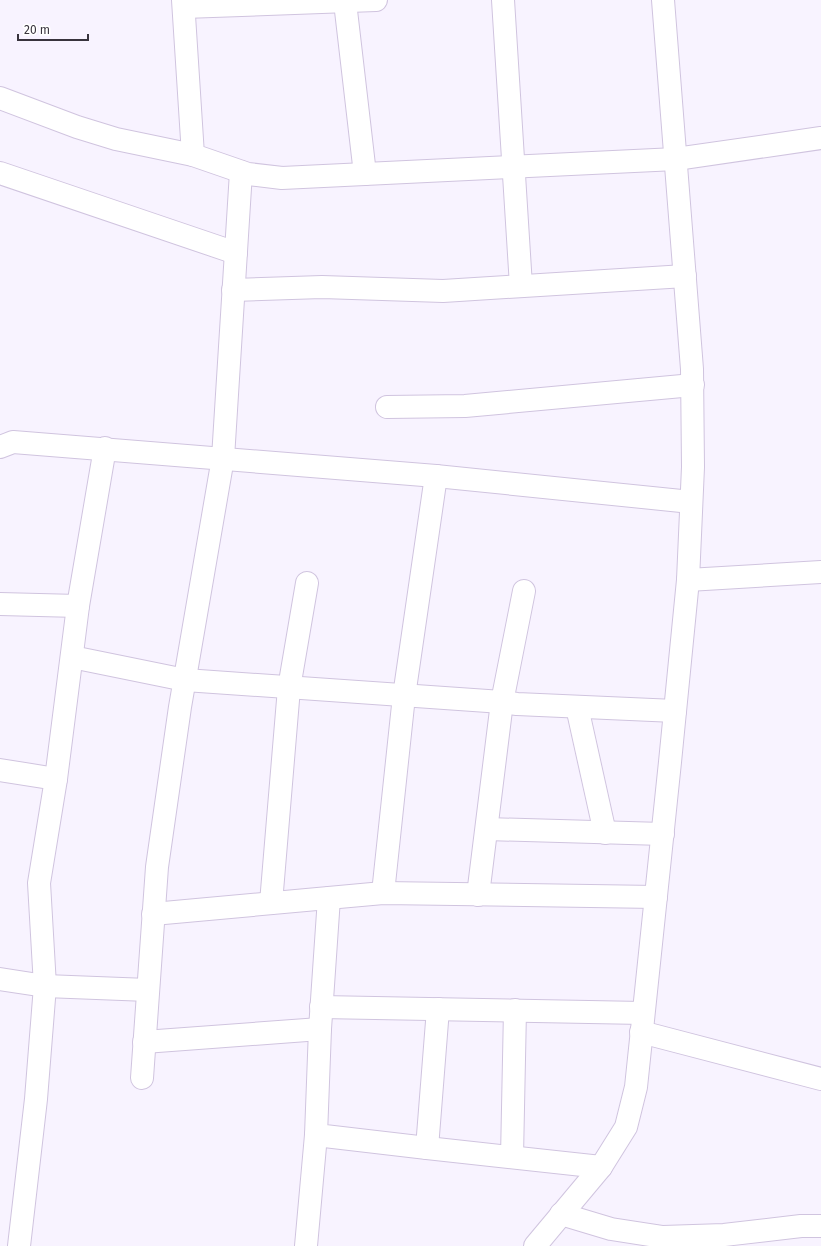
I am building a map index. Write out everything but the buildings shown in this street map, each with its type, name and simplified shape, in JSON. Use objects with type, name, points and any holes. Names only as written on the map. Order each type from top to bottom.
[{"type":"street","points":[[193,155],[183,4],[345,2],[376,0]]},
{"type":"street","points":[[503,0],[521,286]]},
{"type":"street","points":[[535,1246],[601,1167],[626,1128],[636,1087],[663,834],[688,580],[693,467],[693,385],[663,0]]},
{"type":"street","points":[[345,2],[365,174]]},
{"type":"street","points":[[0,98],[77,127],[116,139],[193,155],[240,172],[282,178],[676,159],[821,138]]},
{"type":"street","points":[[142,1078],[157,868],[180,707],[223,458],[240,172]]},
{"type":"street","points":[[0,173],[236,253]]},
{"type":"street","points":[[233,290],[322,287],[443,291],[685,276]]},
{"type":"street","points":[[387,408],[465,406],[693,385]]},
{"type":"street","points":[[0,447],[13,442],[105,448],[436,476],[691,502]]},
{"type":"street","points":[[19,1246],[36,1098],[45,986],[39,883],[56,779],[78,606],[105,448]]},
{"type":"street","points":[[383,893],[404,696],[436,476]]},
{"type":"street","points":[[688,580],[821,572]]},
{"type":"street","points":[[271,903],[288,688],[307,583]]},
{"type":"street","points":[[478,895],[502,702],[524,591]]},
{"type":"street","points":[[0,604],[78,606]]},
{"type":"street","points":[[72,657],[185,680],[517,704],[675,711]]},
{"type":"street","points":[[578,707],[605,833]]},
{"type":"street","points":[[0,770],[56,779]]},
{"type":"street","points":[[487,829],[663,834]]},
{"type":"street","points":[[153,914],[383,893],[656,897]]},
{"type":"street","points":[[306,1246],[316,1135],[320,1029],[329,898]]},
{"type":"street","points":[[0,979],[45,986],[148,990]]},
{"type":"street","points":[[322,1007],[515,1010],[642,1022],[821,1080]]},
{"type":"street","points":[[427,1148],[438,1009]]},
{"type":"street","points":[[512,1157],[515,1010]]},
{"type":"street","points":[[144,1042],[320,1029]]},
{"type":"street","points":[[316,1135],[601,1167]]},
{"type":"street","points":[[561,1214],[611,1229],[663,1237],[724,1235],[802,1226],[821,1226]]}]
